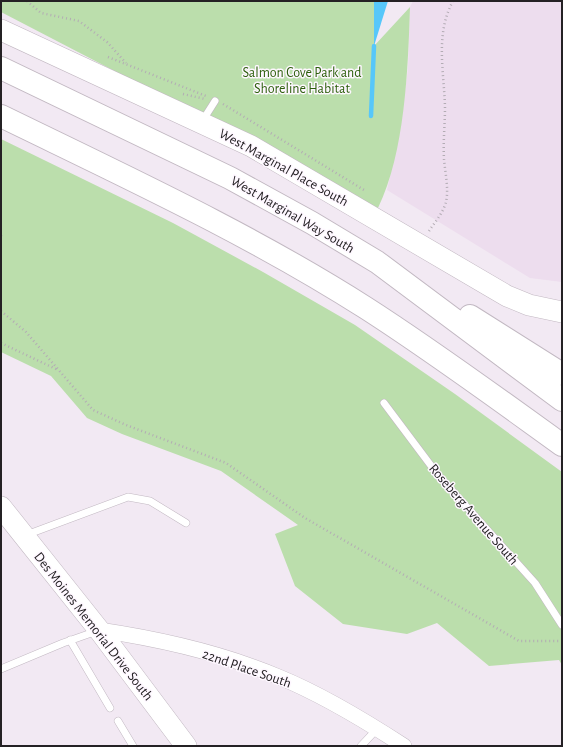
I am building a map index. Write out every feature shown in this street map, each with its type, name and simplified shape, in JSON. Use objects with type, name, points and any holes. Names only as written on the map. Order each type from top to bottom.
[{"type":"highway","name":"West Marginal Way South","points":[[1,68],[230,178],[377,262],[562,400]]},
{"type":"highway","points":[[1,116],[182,204],[273,254],[359,304],[467,377],[562,445]]},
{"type":"highway","points":[[377,262],[467,314],[562,374]]},
{"type":"street","name":"West Marginal Place South","points":[[1,30],[250,146],[507,296],[530,305],[562,312]]},
{"type":"street","name":"Des Moines Memorial Drive South","points":[[1,507],[99,630],[186,746]]},
{"type":"street","name":"22nd Place South","points":[[99,630],[149,637],[219,656],[279,677],[351,712],[404,746]]},
{"type":"lane","points":[[201,122],[216,101]]},
{"type":"lane","name":"Roseberg Avenue South","points":[[384,403],[438,475],[535,583],[562,625]]},
{"type":"lane","points":[[24,536],[128,497],[150,501],[186,523]]},
{"type":"lane","points":[[1,669],[70,640],[99,630]]},
{"type":"lane","points":[[70,640],[110,708]]},
{"type":"lane","points":[[118,721],[133,746]]},
{"type":"lane","points":[[361,746],[377,729]]},
{"type":"path","points":[[27,1],[41,13],[79,21],[107,42],[126,64]]},
{"type":"path","points":[[429,231],[443,210],[446,200],[443,144],[445,106],[441,49],[443,27],[447,12],[453,1]]},
{"type":"path","points":[[108,57],[216,101]]},
{"type":"path","points":[[1,311],[26,332],[93,410],[126,425],[226,463],[305,518],[518,641],[562,641]]},
{"type":"path","points":[[1,343],[59,370]]},
{"type":"shaded area","points":[[413,1],[562,1],[562,282],[530,278],[387,190],[400,130],[408,68],[410,7]]},
{"type":"green space","name":"Salmon Cove Park and Shoreline Habitat","points":[[1,1],[374,1],[374,46],[410,7],[406,83],[399,137],[387,186],[378,208],[1,12]]},
{"type":"green space","points":[[1,139],[173,223],[263,272],[355,325],[455,394],[562,472],[562,665],[559,660],[489,666],[437,623],[407,634],[343,624],[295,586],[275,534],[298,525],[221,471],[122,434],[87,418],[51,376],[1,352]]},
{"type":"water","points":[[374,1],[388,1],[374,46]]},
{"type":"waterway","points":[[371,116],[374,46]]}]
